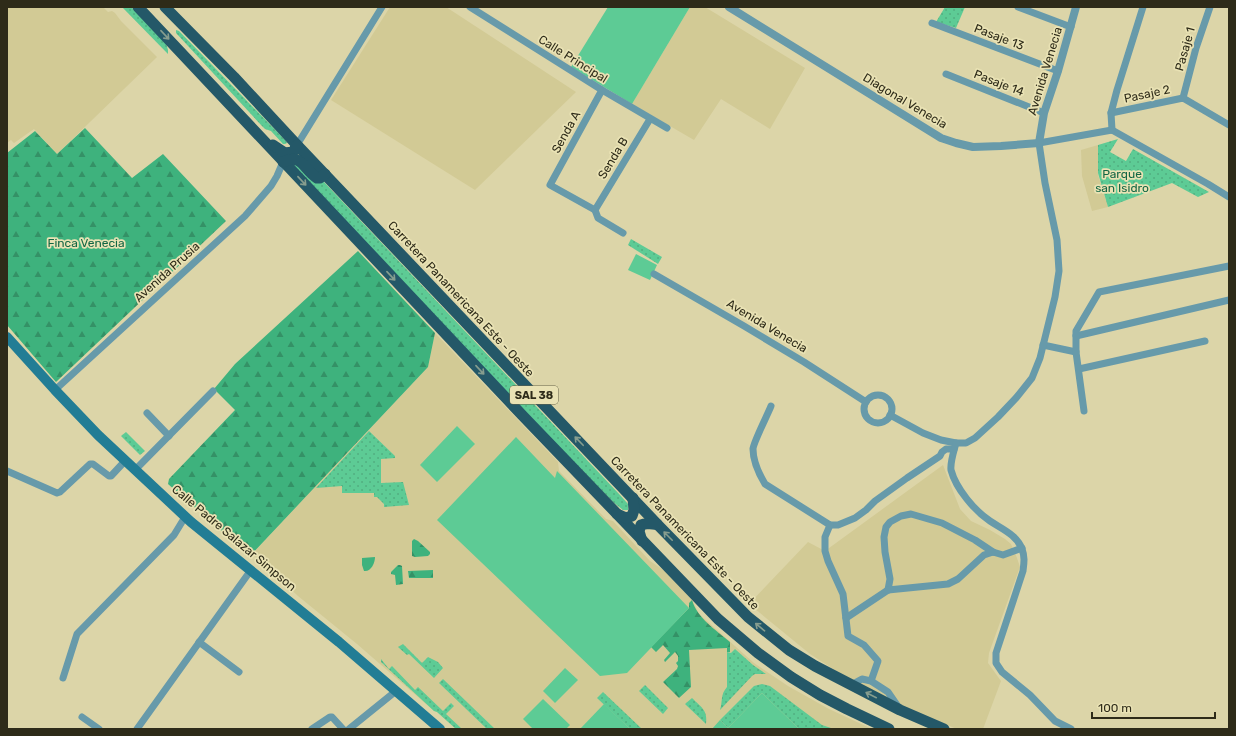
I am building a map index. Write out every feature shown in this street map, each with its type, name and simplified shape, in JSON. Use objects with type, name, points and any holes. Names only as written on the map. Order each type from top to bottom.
[{"type":"highway","name":"SAL 38","points":[[138,7],[522,415],[718,619],[758,653],[791,677],[820,695],[889,729]]},
{"type":"highway","name":"Carretera Panamericana Este - Oeste","points":[[166,7],[657,524],[748,617],[789,650],[816,666],[900,710],[944,729]]},
{"type":"highway","points":[[225,100],[230,101],[279,150],[289,153],[292,152],[297,145]]},
{"type":"highway","points":[[283,162],[294,158],[299,160],[317,178],[320,178],[325,174]]},
{"type":"highway","points":[[617,514],[626,518],[632,516],[634,510],[633,498]]},
{"type":"highway","points":[[642,540],[639,531],[641,525],[647,523],[654,525],[657,524]]},
{"type":"main road","name":"Calle Padre Salazar Simpson","points":[[7,337],[98,435],[185,517],[339,642],[440,729]]},
{"type":"street","points":[[297,145],[382,7]]},
{"type":"street","name":"Calle Principal","points":[[470,7],[602,90],[667,128]]},
{"type":"street","name":"Diagonal Venecia","points":[[729,7],[941,138],[956,143],[973,147],[1039,143],[1112,130]]},
{"type":"street","points":[[1018,7],[1071,27]]},
{"type":"street","name":"Avenida Venecia","points":[[1039,143],[1044,113],[1058,71],[1076,7]]},
{"type":"street","points":[[1143,7],[1111,113],[1112,130],[1229,197]]},
{"type":"street","name":"Pasaje 1","points":[[1183,98],[1196,48],[1210,7]]},
{"type":"street","name":"Pasaje 13","points":[[932,23],[1058,71]]},
{"type":"street","name":"Pasaje 14","points":[[946,74],[1044,113]]},
{"type":"street","name":"Senda A","points":[[595,210],[550,185],[602,90]]},
{"type":"street","name":"Pasaje 2","points":[[1111,113],[1183,98],[1229,124]]},
{"type":"street","name":"Senda B","points":[[595,210],[650,119]]},
{"type":"street","points":[[771,406],[753,448],[759,474],[765,484],[830,526],[838,525],[855,518],[875,501],[940,456],[946,449],[966,443],[975,438],[998,417],[1032,378],[1040,358],[1055,298],[1059,271],[1057,240],[1045,183],[1039,143]]},
{"type":"street","name":"Avenida Prusia","points":[[55,390],[245,216],[270,186],[277,176],[283,162]]},
{"type":"street","points":[[595,210],[598,218],[623,233]]},
{"type":"street","points":[[1084,411],[1076,352],[1076,331],[1099,292],[1229,266]]},
{"type":"street","name":"Avenida Venecia","points":[[654,274],[787,352],[866,402]]},
{"type":"street","points":[[1076,336],[1229,300]]},
{"type":"street","points":[[1078,369],[1205,341]]},
{"type":"street","points":[[1043,345],[1076,352]]},
{"type":"street","points":[[135,470],[213,391]]},
{"type":"street","points":[[873,396],[883,396],[890,403],[892,409],[890,415],[882,422],[873,421],[866,414],[864,408],[866,402],[873,396]]},
{"type":"street","points":[[147,413],[169,436]]},
{"type":"street","points":[[890,415],[923,433],[955,446]]},
{"type":"street","points":[[955,446],[951,470],[964,496],[974,508],[989,520],[1014,536],[1022,548],[1024,559],[1023,571],[996,653],[996,663],[1002,672],[1030,695],[1055,721],[1071,729]]},
{"type":"street","points":[[7,471],[57,493],[60,492],[90,464],[93,464],[111,476],[125,461]]},
{"type":"street","points":[[888,590],[890,579],[884,537],[886,527],[890,522],[902,516],[911,514],[942,524],[975,540],[993,552],[1003,555],[1022,548]]},
{"type":"street","points":[[63,678],[76,634],[174,535],[185,517]]},
{"type":"street","points":[[830,526],[825,537],[825,551],[843,594],[848,636],[864,645],[878,661],[871,681]]},
{"type":"street","points":[[846,618],[888,590],[948,584],[958,579],[984,554],[993,552]]},
{"type":"street","points":[[137,729],[251,570]]},
{"type":"street","points":[[199,642],[239,672]]},
{"type":"street","points":[[851,685],[862,679],[871,681],[888,692],[900,710]]},
{"type":"street","points":[[349,729],[396,691]]},
{"type":"street","points":[[82,717],[99,729]]},
{"type":"street","points":[[312,729],[330,717],[332,717],[343,729]]},
{"type":"shaded area","points":[[7,7],[103,7],[108,12],[112,11],[115,13],[157,57],[57,154],[34,129],[14,143],[11,140],[7,143]]},
{"type":"shaded area","points":[[390,7],[446,7],[576,92],[475,190],[331,100]]},
{"type":"shaded area","points":[[690,7],[705,7],[805,68],[770,129],[721,99],[694,140],[632,104]]},
{"type":"shaded area","points":[[1098,145],[1098,175],[1108,207],[1092,211],[1082,176],[1081,150]]},
{"type":"shaded area","points":[[435,333],[558,462],[559,471],[606,519],[613,521],[650,561],[665,571],[692,600],[699,614],[754,663],[788,686],[829,709],[872,729],[456,729],[357,644],[298,596],[252,554],[428,367]]},
{"type":"shaded area","points":[[943,465],[960,509],[971,521],[990,530],[1011,544],[1020,567],[989,653],[988,663],[1001,681],[983,729],[957,729],[902,707],[844,676],[810,654],[749,604],[808,542],[825,551]]},
{"type":"green space","points":[[122,7],[131,7],[166,43],[168,54]]},
{"type":"green space","points":[[608,7],[690,7],[632,104],[571,67]]},
{"type":"green space","points":[[945,7],[965,7],[956,28],[936,22]]},
{"type":"green space","points":[[176,30],[179,31],[287,143],[283,144],[271,131],[265,129],[261,125],[176,33]]},
{"type":"green space","name":"Finca Venecia","points":[[85,128],[132,178],[163,154],[226,221],[56,382],[7,325],[7,153],[35,131],[57,154]]},
{"type":"green space","name":"Parque san Isidro","points":[[1118,139],[1110,152],[1126,161],[1133,149],[1209,192],[1198,197],[1172,183],[1108,207],[1098,173],[1098,145]]},
{"type":"green space","points":[[293,161],[314,179],[324,182],[620,495],[628,504],[628,510],[623,510],[613,502],[557,445],[290,162]]},
{"type":"green space","points":[[631,239],[662,257],[658,264],[628,245]]},
{"type":"green space","points":[[358,251],[435,333],[428,367],[250,556],[168,484],[169,479],[235,410],[214,389],[235,364]]},
{"type":"green space","points":[[636,254],[657,265],[650,280],[628,270]]},
{"type":"green space","points":[[457,426],[475,444],[437,482],[420,465]]},
{"type":"green space","points":[[369,431],[395,456],[395,458],[381,459],[381,483],[403,482],[409,505],[384,507],[384,504],[377,497],[374,497],[374,493],[342,493],[342,486],[316,488]]},
{"type":"green space","points":[[126,432],[145,451],[140,455],[121,436]]},
{"type":"green space","points":[[516,437],[555,478],[557,471],[689,608],[627,673],[600,676],[437,520]]},
{"type":"green space","points":[[414,539],[430,552],[428,556],[412,556],[412,541]]},
{"type":"green space","points":[[375,557],[372,567],[369,570],[364,571],[362,558]]},
{"type":"green space","points":[[398,565],[402,566],[403,584],[396,585],[395,575],[391,574],[391,572]]},
{"type":"green space","points":[[433,570],[433,578],[409,578],[408,571]]},
{"type":"green space","points":[[692,600],[694,606],[703,618],[730,642],[730,652],[727,652],[727,648],[689,650],[691,687],[679,698],[663,682],[677,669],[678,666],[676,663],[678,661],[678,656],[675,652],[665,662],[664,660],[670,653],[663,645],[656,652],[651,647],[689,608],[689,603]]},
{"type":"green space","points":[[403,644],[422,663],[428,657],[438,662],[443,668],[434,678],[409,654],[407,655],[398,647]]},
{"type":"green space","points":[[735,649],[766,674],[755,674],[752,676],[720,710],[722,695],[727,687],[727,652],[731,653]]},
{"type":"green space","points":[[381,659],[389,669],[392,666],[415,690],[418,687],[443,711],[451,703],[454,706],[446,714],[462,729],[456,729],[434,711],[381,662]]},
{"type":"green space","points":[[565,668],[578,680],[555,703],[543,691]]},
{"type":"green space","points":[[443,679],[495,729],[487,729],[439,683]]},
{"type":"green space","points":[[762,684],[770,686],[822,725],[834,729],[799,729],[762,693],[728,728],[720,720],[754,686]]},
{"type":"green space","points":[[645,685],[668,708],[663,714],[639,691]]},
{"type":"green space","points":[[603,692],[642,729],[630,729],[597,698]]},
{"type":"green space","points":[[762,693],[799,729],[712,729],[720,720],[728,728]]},
{"type":"green space","points":[[692,698],[705,712],[706,724],[685,704]]},
{"type":"green space","points":[[543,699],[570,725],[566,729],[533,729],[523,719]]},
{"type":"green space","points":[[604,704],[630,729],[580,729]]}]
